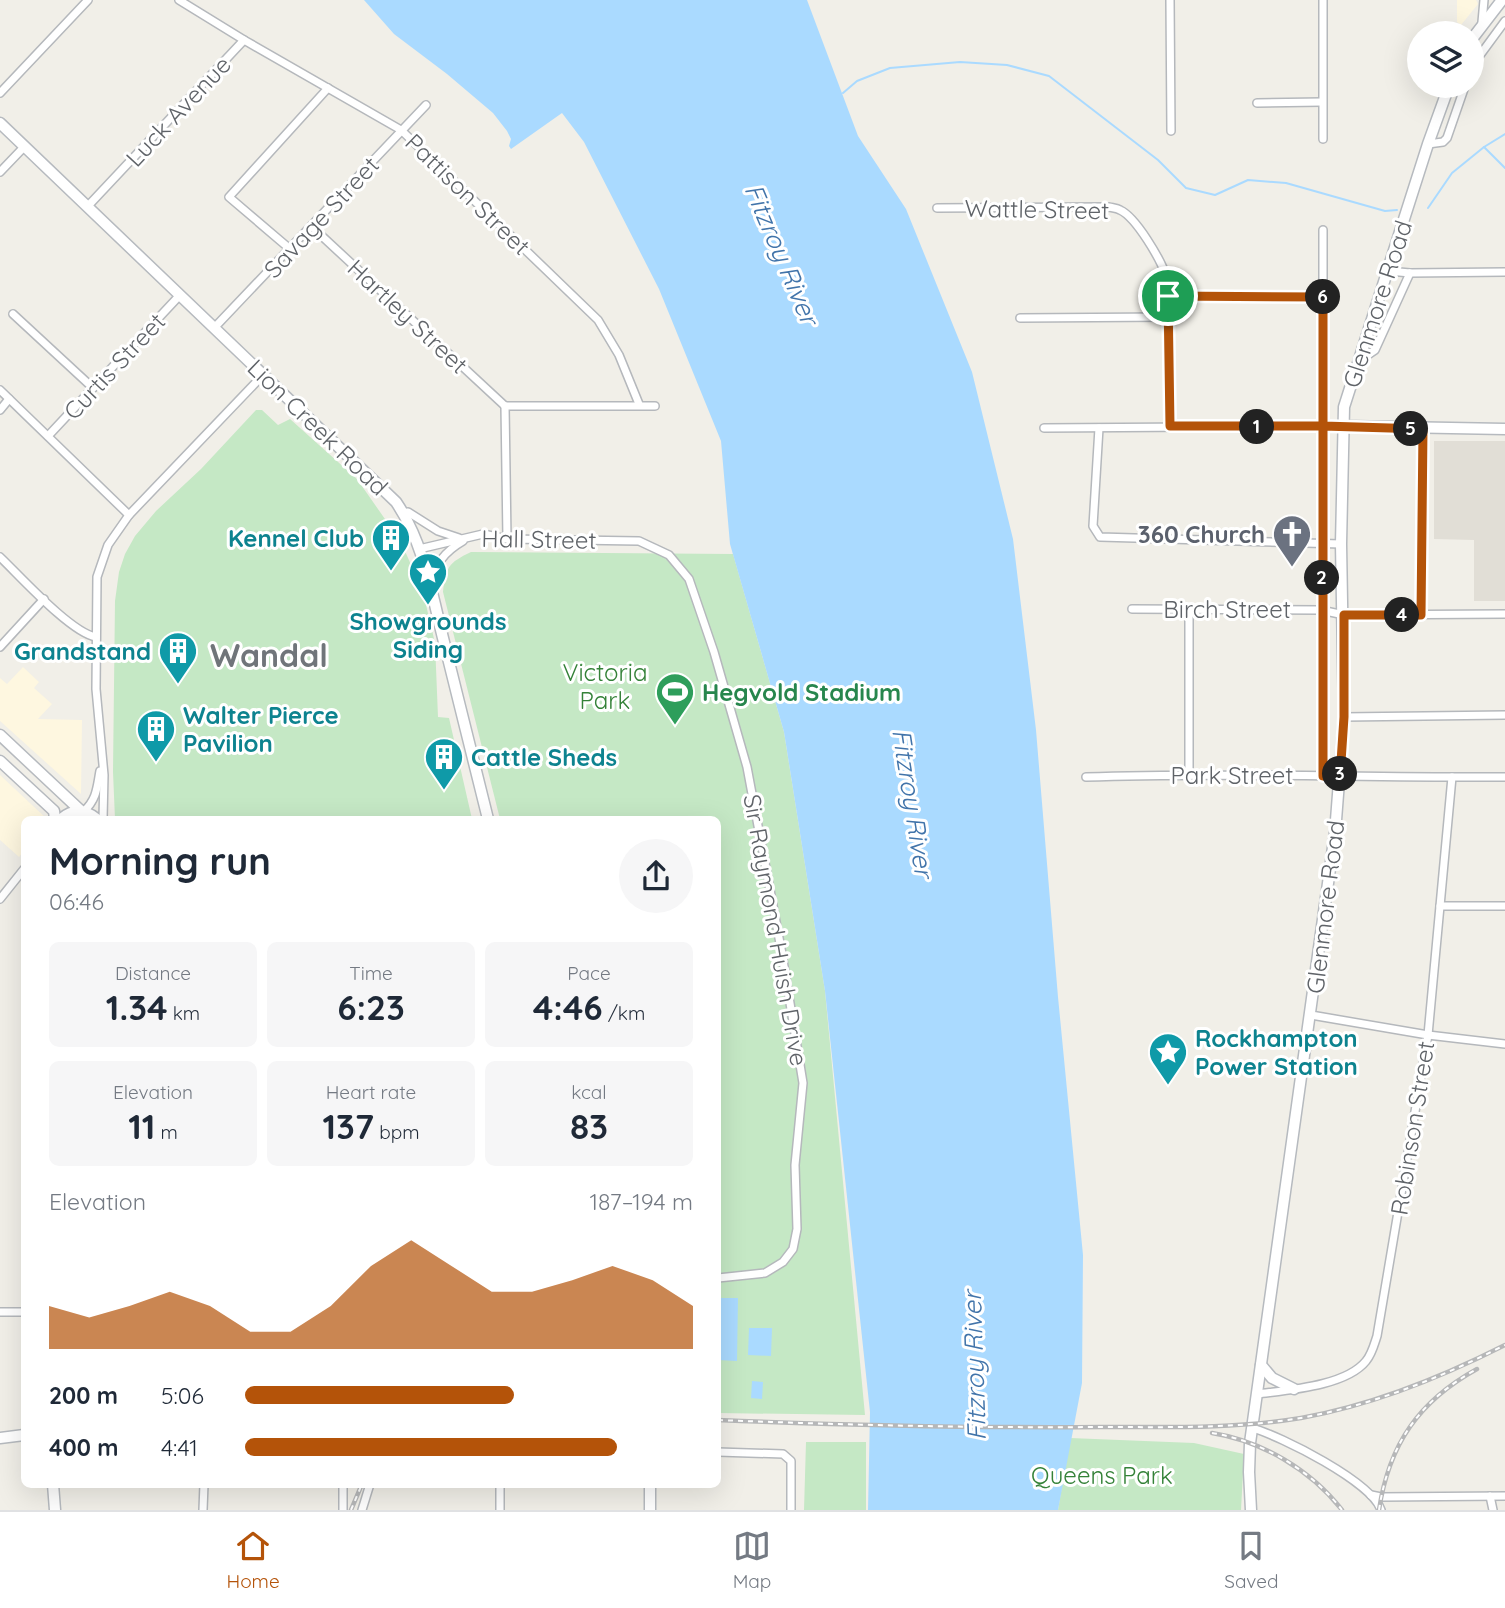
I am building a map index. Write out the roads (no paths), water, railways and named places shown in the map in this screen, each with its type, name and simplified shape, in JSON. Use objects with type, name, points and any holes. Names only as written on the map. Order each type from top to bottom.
[{"type":"street","points":[[0,93],[88,0]]},
{"type":"street","name":"Luck Avenue","points":[[87,207],[244,40],[179,0]]},
{"type":"street","points":[[1170,0],[1171,131]]},
{"type":"street","points":[[1323,0],[1323,139]]},
{"type":"street","points":[[1482,21],[1484,0]]},
{"type":"street","points":[[1483,21],[1502,5]]},
{"type":"street","points":[[1484,50],[1505,21]]},
{"type":"street","name":"Pattison Street","points":[[244,40],[401,130],[598,320],[618,355],[639,404]]},
{"type":"street","points":[[290,249],[229,197],[328,88]]},
{"type":"street","name":"Glenmore Road","points":[[1251,1510],[1249,1472],[1252,1428],[1311,1015],[1340,777],[1344,717],[1341,544],[1345,401],[1445,98]]},
{"type":"street","points":[[1428,144],[1443,142],[1447,138],[1461,98]]},
{"type":"street","points":[[1257,103],[1322,102]]},
{"type":"street","name":"Savage Street","points":[[215,327],[426,104]]},
{"type":"street","name":"Lion Creek Road","points":[[0,123],[215,327],[396,502],[404,513],[431,587],[487,816]]},
{"type":"street","points":[[0,172],[24,146]]},
{"type":"street","name":"Wattle Street","points":[[937,208],[1093,206],[1120,210],[1130,217],[1162,264],[1167,276],[1168,296]]},
{"type":"street","name":"Hartley Street","points":[[311,226],[505,406]]},
{"type":"street","points":[[1323,230],[1323,776]]},
{"type":"street","points":[[1389,271],[1505,272]]},
{"type":"street","points":[[1360,360],[1375,350],[1410,273]]},
{"type":"street","name":"Curtis Street","points":[[48,436],[180,295]]},
{"type":"street","points":[[1170,426],[1168,296],[1323,297]]},
{"type":"street","points":[[13,314],[93,388]]},
{"type":"street","points":[[1020,318],[1168,317]]},
{"type":"street","points":[[103,816],[101,725],[96,689],[96,589],[99,565],[114,534],[129,515],[263,375]]},
{"type":"street","points":[[0,390],[129,515]]},
{"type":"street","points":[[0,410],[9,400]]},
{"type":"street","points":[[507,539],[505,406],[656,406]]},
{"type":"street","points":[[1044,428],[1343,426],[1505,429]]},
{"type":"street","points":[[1099,428],[1093,526],[1100,537],[1341,544]]},
{"type":"street","points":[[1421,615],[1423,429]]},
{"type":"street","points":[[404,513],[408,512],[438,531],[467,539]]},
{"type":"street","name":"Hall Street","points":[[419,549],[439,542],[483,534],[507,539],[639,541],[658,548]]},
{"type":"street","points":[[431,587],[438,562],[449,549],[467,539]]},
{"type":"street","name":"Sir Raymond Huish Drive","points":[[658,548],[677,562],[689,579],[714,652],[746,762],[803,1083],[795,1165],[797,1229],[793,1249],[783,1262],[765,1273],[721,1278]]},
{"type":"street","points":[[0,557],[73,627],[89,636],[96,636]]},
{"type":"street","points":[[0,647],[44,599]]},
{"type":"street","points":[[1189,609],[1189,773]]},
{"type":"street","name":"Birch Street","points":[[1132,610],[1321,610],[1344,615],[1505,614]]},
{"type":"street","points":[[1344,717],[1505,715]]},
{"type":"street","points":[[0,735],[55,787],[91,816]]},
{"type":"street","points":[[0,761],[54,811],[55,816]]},
{"type":"street","points":[[65,816],[83,811],[92,804],[97,794],[102,763]]},
{"type":"street","name":"Park Street","points":[[1086,777],[1189,773],[1505,777]]},
{"type":"street","name":"Robinson Street","points":[[1258,1394],[1317,1385],[1351,1373],[1366,1361],[1372,1350],[1382,1315],[1428,1035],[1452,777]]},
{"type":"street","points":[[39,797],[48,796],[55,787]]},
{"type":"street","points":[[0,899],[21,873]]},
{"type":"street","points":[[14,883],[21,878]]},
{"type":"street","points":[[1440,906],[1505,906]]},
{"type":"street","points":[[1311,1015],[1428,1035],[1505,1044]]},
{"type":"street","points":[[0,1312],[21,1312]]},
{"type":"street","points":[[1261,1365],[1272,1378],[1294,1390]]},
{"type":"street","points":[[1252,1428],[1276,1436],[1312,1454],[1371,1495],[1381,1510]]},
{"type":"street","points":[[721,1452],[783,1454],[791,1461],[791,1510]]},
{"type":"street","points":[[55,1488],[55,1510]]},
{"type":"street","points":[[203,1510],[204,1488]]},
{"type":"street","points":[[343,1488],[343,1510]]},
{"type":"street","points":[[362,1510],[368,1488]]},
{"type":"street","points":[[500,1488],[500,1510]]},
{"type":"street","points":[[650,1488],[650,1510]]},
{"type":"street","points":[[1371,1495],[1505,1496]]},
{"type":"street","points":[[1490,1496],[1493,1510]]},
{"type":"water","name":"Fitzroy River","points":[[364,0],[807,0],[858,136],[906,209],[972,372],[1013,539],[1036,730],[1083,1255],[1082,1383],[1058,1510],[868,1510],[870,1412],[825,991],[784,732],[730,544],[721,441],[659,289],[584,142],[562,113],[511,149],[511,139],[507,131],[493,113],[394,34]]},
{"type":"water","points":[[721,1298],[738,1298],[737,1361],[721,1360]]},
{"type":"water","points":[[749,1328],[772,1328],[771,1356],[748,1355]]},
{"type":"water","points":[[752,1381],[763,1382],[762,1399],[751,1398]]},
{"type":"waterway","points":[[843,93],[857,81],[890,68],[960,62],[1007,65],[1049,76],[1158,160],[1186,188],[1215,195],[1248,180],[1286,183],[1385,211],[1397,210]]},
{"type":"waterway","points":[[1428,208],[1452,173],[1505,134]]},
{"type":"waterway","points":[[1484,147],[1505,168]]},
{"type":"railway","points":[[721,1420],[1004,1427],[1251,1424],[1301,1418],[1380,1398],[1431,1379],[1505,1345]]},
{"type":"railway","points":[[1379,1510],[1390,1465],[1410,1427],[1439,1395],[1477,1369]]},
{"type":"railway","points":[[1212,1433],[1249,1443],[1284,1460],[1316,1482],[1342,1510]]},
{"type":"railway","points":[[351,1510],[360,1488]]},
{"type":"place","name":"360 Church","points":[[1292,568]]},
{"type":"place","name":"Kennel Club","points":[[391,572]]},
{"type":"place","name":"Showgrounds Siding","points":[[428,606]]},
{"type":"place","name":"Grandstand","points":[[178,685]]},
{"type":"place","name":"Hegvold Stadium","points":[[675,726]]},
{"type":"place","name":"Walter Pierce Pavilion","points":[[156,763]]},
{"type":"place","name":"Cattle Sheds","points":[[444,791]]},
{"type":"place","name":"Rockhampton Power Station","points":[[1168,1086]]},
{"type":"district","name":"Wandal","points":[[269,655]]},
{"type":"park label","name":"Victoria Park","points":[[605,686]]},
{"type":"park label","name":"Queens Park","points":[[1102,1475]]}]
